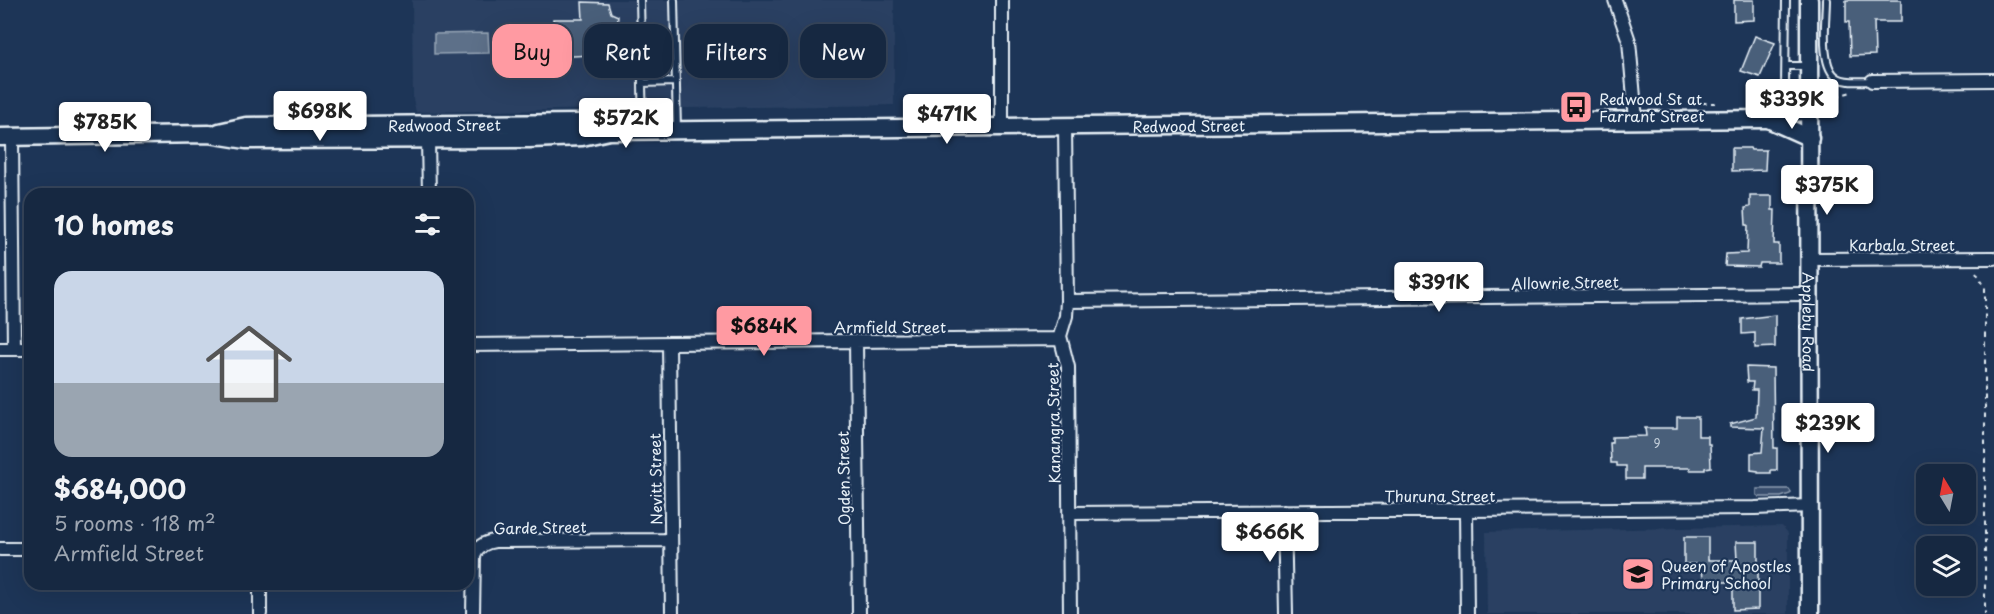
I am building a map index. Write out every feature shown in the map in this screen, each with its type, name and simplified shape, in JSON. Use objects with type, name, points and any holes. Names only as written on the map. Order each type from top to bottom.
[{"type":"street","points":[[1002,0],[1002,127]]},
{"type":"street","points":[[1615,0],[1629,41],[1636,120]]},
{"type":"street","name":"Appleby Road","points":[[1809,0],[1810,614]]},
{"type":"street","points":[[1872,81],[1994,80]]},
{"type":"street","name":"Redwood Street","points":[[6,137],[209,134],[246,140],[428,140],[582,137],[609,131],[1768,119],[1783,113],[1810,112]]},
{"type":"street","name":"Redwood Street","points":[[1768,119],[1810,138]]},
{"type":"street","name":"Redwood Street","points":[[209,134],[246,126],[528,123],[581,123],[609,131]]},
{"type":"street","name":"Kanangra Street","points":[[1065,126],[1067,302],[1060,339],[1068,367],[1070,614]]},
{"type":"street","points":[[6,137],[14,349]]},
{"type":"street","points":[[428,140],[429,188]]},
{"type":"street","name":"Karbala Street","points":[[1810,259],[1994,258]]},
{"type":"street","name":"Allowrie Street","points":[[1067,302],[1810,294]]},
{"type":"street","name":"Armfield Street","points":[[474,345],[1060,339]]},
{"type":"street","name":"Ogden Street","points":[[856,341],[859,614]]},
{"type":"street","name":"Nevitt Street","points":[[669,343],[672,614]]},
{"type":"street","points":[[0,349],[24,349]]},
{"type":"street","name":"Thuruna Street","points":[[1070,513],[1810,506]]},
{"type":"street","points":[[1284,511],[1286,614]]},
{"type":"street","points":[[1466,511],[1467,614]]},
{"type":"street","name":"Garde Street","points":[[474,556],[478,548],[485,543],[495,542],[671,540]]},
{"type":"street","points":[[0,549],[24,549]]},
{"type":"street","points":[[260,590],[260,614]]},
{"type":"street","name":"Garde Street","points":[[473,590],[473,614]]},
{"type":"lane","points":[[640,0],[643,131]]},
{"type":"lane","points":[[674,0],[678,131]]},
{"type":"lane","points":[[1785,87],[1786,0]]},
{"type":"lane","points":[[1826,0],[1826,60],[1829,70],[1845,80],[1872,81]]},
{"type":"lane","points":[[1786,66],[1809,66]]},
{"type":"lane","points":[[642,83],[676,82]]},
{"type":"path","points":[[1658,101],[1683,103]]},
{"type":"path","points":[[1693,103],[1722,104]]},
{"type":"path","points":[[1984,271],[1976,270],[1985,287],[1985,614]]},
{"type":"shaded area","points":[[412,0],[894,0],[894,105],[416,112],[413,99]]},
{"type":"shaded area","points":[[488,33],[489,53],[434,54],[434,34]]},
{"type":"shaded area","points":[[1757,489],[1789,489],[1791,492],[1781,497],[1760,497],[1757,495]]},
{"type":"shaded area","name":"Queen of Apostles Primary School","points":[[1782,526],[1788,533],[1788,614],[1487,614],[1486,532]]},
{"type":"building","points":[[1734,0],[1754,0],[1754,20],[1734,21]]},
{"type":"building","points":[[1846,0],[1901,0],[1901,22],[1874,22],[1875,55],[1850,56]]},
{"type":"building","points":[[582,2],[608,3],[611,13],[618,16],[617,24],[584,24],[584,55],[572,56],[572,24],[553,24],[553,19],[583,19]]},
{"type":"building","points":[[1755,36],[1775,43],[1760,77],[1741,71]]},
{"type":"building","points":[[1732,148],[1766,150],[1765,170],[1732,171]]},
{"type":"building","points":[[1750,196],[1772,196],[1772,210],[1775,210],[1774,244],[1779,244],[1779,263],[1760,263],[1759,267],[1725,266],[1726,254],[1747,253],[1748,225],[1746,225],[1745,208],[1750,207]]},
{"type":"building","points":[[1775,315],[1775,347],[1755,348],[1755,333],[1742,334],[1742,319]]},
{"type":"building","points":[[1746,367],[1773,368],[1774,448],[1777,448],[1777,470],[1771,470],[1771,473],[1758,473],[1758,471],[1751,470],[1751,453],[1762,452],[1764,428],[1730,427],[1730,424],[1756,417],[1757,390],[1752,390],[1753,382],[1747,382]]},
{"type":"building","points":[[1677,417],[1698,417],[1698,436],[1708,436],[1711,467],[1705,470],[1642,468],[1642,479],[1626,479],[1626,466],[1611,463],[1612,437],[1646,436],[1645,428],[1677,428]]},
{"type":"building","points":[[1684,537],[1708,537],[1708,560],[1737,560],[1736,542],[1758,542],[1758,609],[1733,610],[1733,582],[1703,582],[1702,564],[1684,564]]},
{"type":"place","name":"Redwood St at Farrant Street","points":[[1576,107]]},
{"type":"place","name":"Queen of Apostles Primary School","points":[[1638,574]]}]
